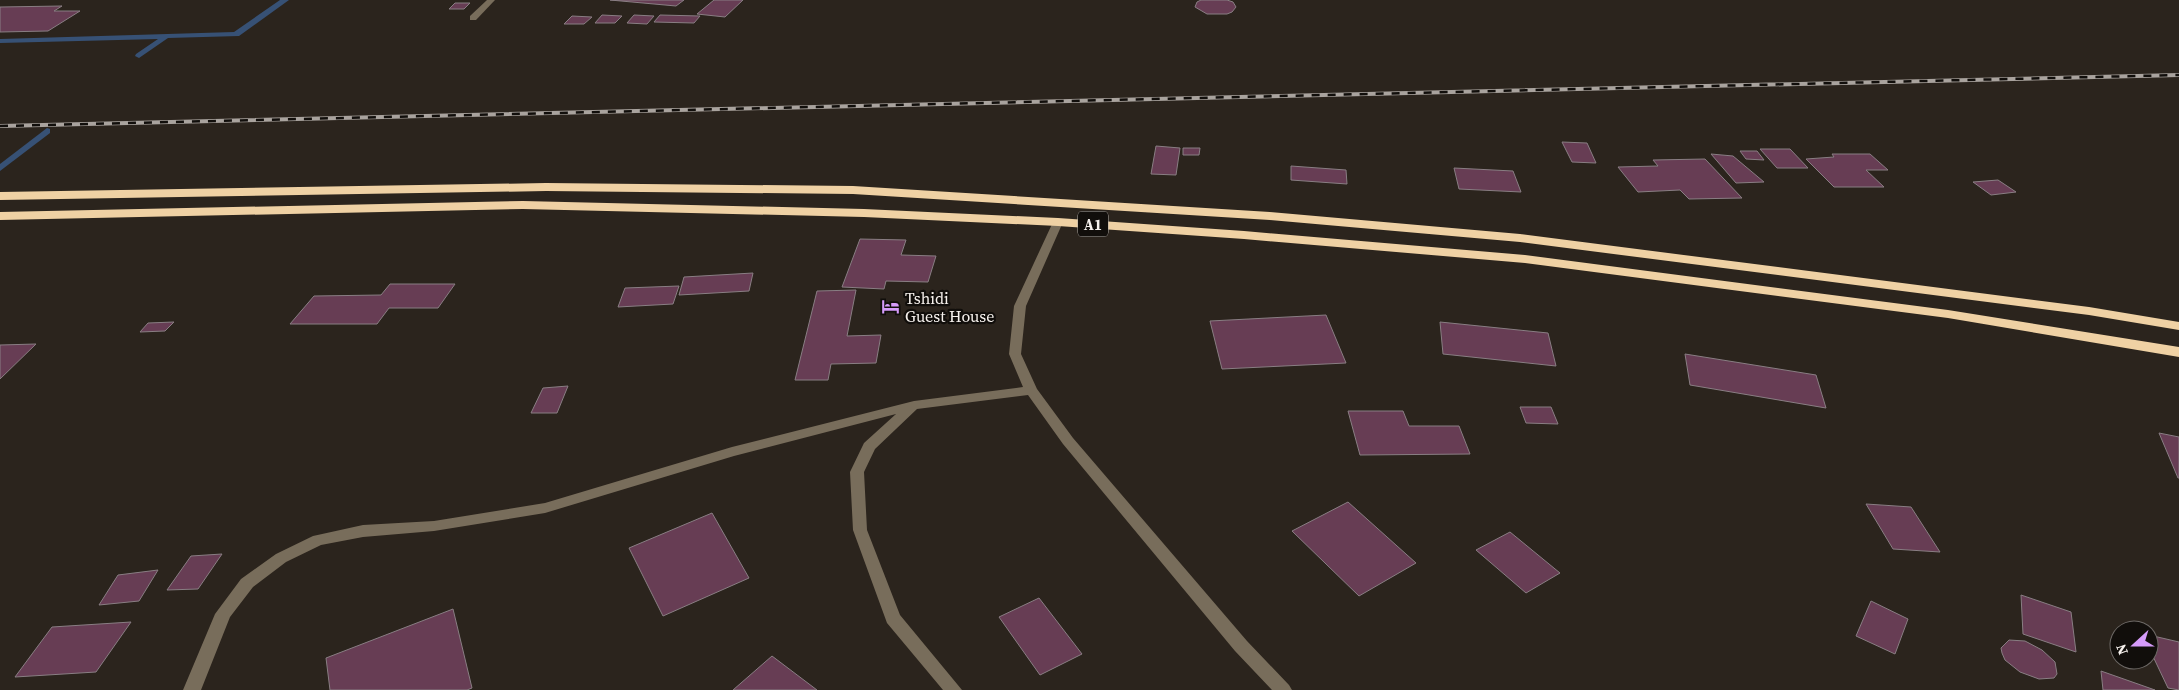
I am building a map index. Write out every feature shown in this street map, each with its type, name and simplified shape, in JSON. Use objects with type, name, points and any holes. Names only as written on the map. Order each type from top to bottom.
[{"type":"highway","name":"A1","points":[[0,196],[546,187],[853,190],[1270,216],[1520,238],[2089,311],[2179,326]]},
{"type":"highway","name":"A1","points":[[0,216],[523,205],[864,213],[1058,222],[1244,235],[1525,259],[1948,314],[2179,352]]},
{"type":"street","points":[[473,18],[491,0]]},
{"type":"street","points":[[1058,222],[1020,306],[1015,354],[1032,390],[1068,441],[1234,638],[1283,690]]},
{"type":"street","points":[[192,690],[223,614],[247,583],[281,558],[318,540],[363,531],[434,526],[545,508],[732,452],[914,405],[1032,390]]},
{"type":"street","points":[[914,405],[869,446],[857,472],[860,530],[893,618],[953,690]]},
{"type":"building","points":[[610,0],[684,0],[676,6]]},
{"type":"building","points":[[714,0],[743,0],[725,17],[697,14]]},
{"type":"building","points":[[1201,0],[1227,0],[1233,2],[1236,7],[1227,14],[1207,14],[1195,7],[1197,2]]},
{"type":"building","points":[[455,3],[470,3],[464,9],[449,9]]},
{"type":"building","points":[[62,6],[54,11],[80,11],[48,31],[0,32],[0,7]]},
{"type":"building","points":[[602,15],[622,16],[615,23],[595,23]]},
{"type":"building","points":[[634,15],[654,16],[647,24],[627,23]]},
{"type":"building","points":[[660,15],[700,16],[694,23],[654,22]]},
{"type":"building","points":[[572,16],[592,17],[584,24],[564,24]]},
{"type":"building","points":[[1562,142],[1587,143],[1596,163],[1572,162]]},
{"type":"building","points":[[1156,146],[1180,148],[1176,175],[1151,174]]},
{"type":"building","points":[[1183,148],[1200,148],[1199,155],[1183,155]]},
{"type":"building","points":[[1760,149],[1790,149],[1808,168],[1777,168]]},
{"type":"building","points":[[1740,151],[1757,151],[1764,160],[1746,159]]},
{"type":"building","points":[[1711,154],[1733,156],[1764,182],[1736,183]]},
{"type":"building","points":[[1832,154],[1870,154],[1888,170],[1866,170],[1884,187],[1834,187],[1806,159],[1834,157]]},
{"type":"building","points":[[1705,159],[1742,198],[1689,199],[1680,190],[1638,192],[1618,167],[1658,166],[1653,160]]},
{"type":"building","points":[[1291,166],[1346,170],[1347,184],[1291,180]]},
{"type":"building","points":[[1454,168],[1513,171],[1521,192],[1459,189]]},
{"type":"building","points":[[1998,180],[2016,192],[1991,195],[1973,182]]},
{"type":"building","points":[[860,239],[906,240],[901,255],[936,256],[928,282],[886,281],[884,289],[842,287]]},
{"type":"building","points":[[753,273],[749,291],[679,295],[684,277]]},
{"type":"building","points":[[390,284],[455,284],[438,308],[389,308],[377,324],[290,324],[314,296],[381,295]]},
{"type":"building","points":[[679,286],[673,304],[618,307],[625,288]]},
{"type":"building","points":[[856,290],[847,336],[881,335],[876,363],[831,364],[828,380],[795,380],[817,291]]},
{"type":"building","points":[[1326,315],[1346,363],[1222,369],[1210,321]]},
{"type":"building","points":[[174,322],[165,331],[140,332],[148,323]]},
{"type":"building","points":[[1440,322],[1548,333],[1556,366],[1443,354]]},
{"type":"building","points":[[36,344],[0,379],[0,345]]},
{"type":"building","points":[[1685,354],[1816,375],[1826,408],[1690,385]]},
{"type":"building","points":[[568,386],[557,413],[531,413],[543,388]]},
{"type":"building","points":[[1520,407],[1551,407],[1558,424],[1526,423]]},
{"type":"building","points":[[1348,411],[1403,411],[1409,426],[1459,426],[1470,454],[1360,455]]},
{"type":"building","points":[[2159,433],[2179,437],[2179,478],[2178,478]]},
{"type":"building","points":[[1348,502],[1416,563],[1359,596],[1292,531]]},
{"type":"building","points":[[1866,504],[1911,507],[1940,552],[1893,549]]},
{"type":"building","points":[[712,513],[749,578],[663,616],[629,548]]},
{"type":"building","points":[[1510,532],[1560,573],[1526,593],[1476,550]]},
{"type":"building","points":[[222,554],[198,589],[167,590],[191,556]]},
{"type":"building","points":[[158,570],[139,601],[99,605],[118,575]]},
{"type":"building","points":[[2021,595],[2071,612],[2076,652],[2023,634]]},
{"type":"building","points":[[1039,598],[1082,654],[1040,675],[999,617]]},
{"type":"building","points":[[1871,601],[1908,619],[1895,654],[1856,636]]},
{"type":"building","points":[[453,609],[472,688],[467,690],[330,690],[326,658]]},
{"type":"building","points":[[131,622],[96,672],[15,677],[52,627]]},
{"type":"building","points":[[2159,637],[2179,642],[2179,690],[2168,688],[2159,669]]},
{"type":"building","points":[[2009,640],[2025,641],[2042,650],[2055,662],[2057,674],[2054,678],[2039,679],[2020,672],[2005,660],[2001,648]]},
{"type":"building","points":[[772,656],[817,690],[733,690]]},
{"type":"building","points":[[2101,671],[2155,690],[2103,690]]},
{"type":"waterway","points":[[0,41],[236,34],[285,0]]},
{"type":"waterway","points":[[139,56],[165,37]]},
{"type":"waterway","points":[[0,168],[47,131]]},
{"type":"railway","points":[[0,126],[2179,75]]},
{"type":"place","name":"Tshidi Guest House","points":[[891,307]]}]
